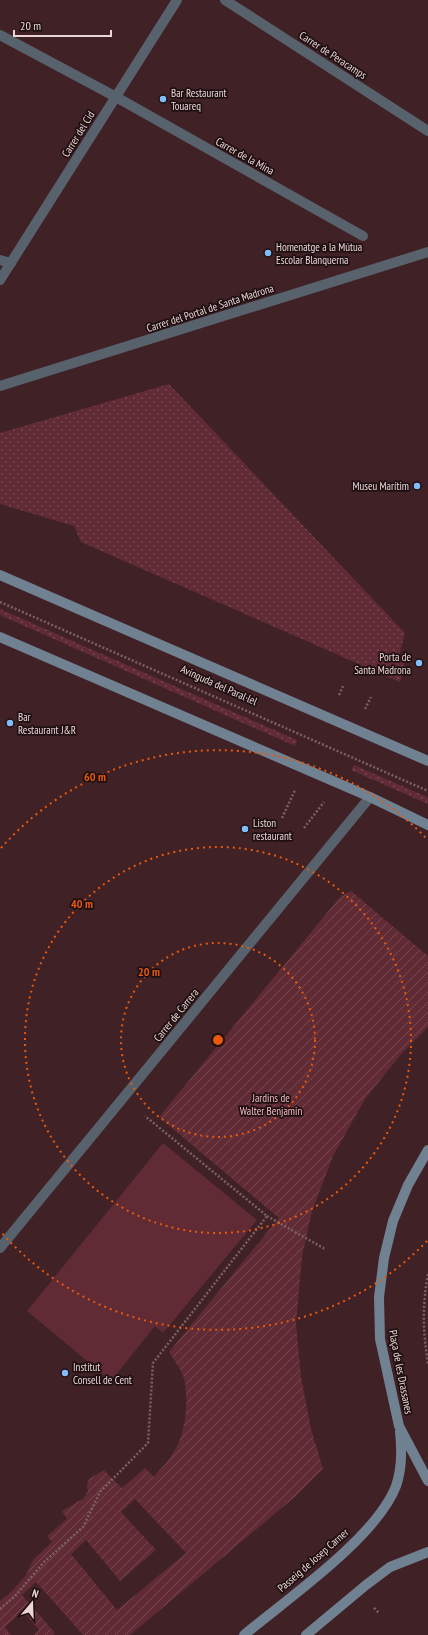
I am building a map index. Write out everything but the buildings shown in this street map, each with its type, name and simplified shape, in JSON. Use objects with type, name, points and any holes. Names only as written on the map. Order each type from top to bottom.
[{"type":"main road","name":"Avinguda del Paral·lel","points":[[0,575],[428,761]]},
{"type":"main road","points":[[2,641],[370,797],[428,825]]},
{"type":"main road","name":"Plaça de les Drassanes","points":[[428,1150],[408,1185],[393,1221],[384,1258],[379,1297],[380,1339],[399,1426],[428,1481]]},
{"type":"main road","name":"Passeig de Josep Carner","points":[[244,1635],[352,1544],[385,1507],[396,1486],[401,1466],[399,1426]]},
{"type":"main road","points":[[306,1635],[366,1584],[390,1567],[428,1552]]},
{"type":"street","name":"Carrer del Cid","points":[[0,280],[177,0]]},
{"type":"street","name":"Carrer de Peracamps","points":[[225,0],[428,131]]},
{"type":"street","name":"Carrer de la Mina","points":[[0,36],[116,97],[363,236]]},
{"type":"street","name":"Carrer del Portal de Santa Madrona","points":[[0,386],[428,252]]},
{"type":"street","points":[[0,260],[11,263]]},
{"type":"street","name":"Carrer de Carrera","points":[[0,1248],[370,797]]},
{"type":"path","name":"Avinguda del Paral·lel","points":[[0,602],[428,791]]},
{"type":"path","points":[[339,695],[344,686]]},
{"type":"path","points":[[367,706],[371,697]]},
{"type":"path","points":[[282,818],[295,790]]},
{"type":"path","points":[[304,828],[326,799]]},
{"type":"path","points":[[145,1116],[267,1216],[325,1249]]},
{"type":"path","points":[[0,1609],[15,1596],[44,1562],[83,1527],[100,1492],[148,1443],[153,1363],[267,1216]]},
{"type":"path","points":[[428,1274],[424,1297],[423,1333],[428,1364]]},
{"type":"path","points":[[372,1605],[379,1613]]},
{"type":"green space","points":[[169,384],[405,633],[399,656],[406,659],[400,682],[81,542],[74,526],[0,504],[0,433]]},
{"type":"green space","points":[[0,609],[297,740],[295,746],[0,615]]},
{"type":"green space","points":[[354,765],[425,796],[428,798],[428,804],[351,770]]},
{"type":"green space","name":"Jardins de Walter Benjamin","points":[[351,891],[428,956],[428,1027],[402,1053],[365,1099],[333,1156],[312,1211],[302,1256],[296,1324],[301,1377],[311,1429],[323,1469],[296,1496],[130,1635],[83,1635],[36,1582],[22,1595],[55,1633],[53,1635],[34,1635],[39,1630],[23,1611],[5,1627],[11,1635],[0,1635],[0,1601],[11,1592],[26,1575],[33,1560],[52,1542],[47,1536],[67,1519],[62,1511],[84,1498],[88,1491],[87,1485],[89,1479],[104,1470],[122,1488],[145,1468],[154,1477],[169,1459],[177,1446],[184,1427],[186,1396],[183,1375],[169,1352],[279,1218],[159,1117],[340,897]],"holes":[[[135,1499],[186,1553],[117,1610],[71,1554],[86,1540],[120,1581],[156,1550],[121,1512]]]},
{"type":"green space","points":[[163,1143],[257,1220],[163,1333],[155,1326],[111,1381],[27,1311]]},
{"type":"place","name":"Bar Restaurant Touareq","points":[[163,99]]},
{"type":"place","name":"Homenatge a la Mútua Escolar Blanquerna","points":[[268,253]]},
{"type":"place","name":"Museu Marítim","points":[[417,486]]},
{"type":"place","name":"Porta de Santa Madrona","points":[[419,663]]},
{"type":"place","name":"Bar Restaurant J&R","points":[[10,723]]},
{"type":"place","name":"Liston restaurant","points":[[245,829]]},
{"type":"place","name":"Institut Consell de Cent","points":[[65,1373]]}]
